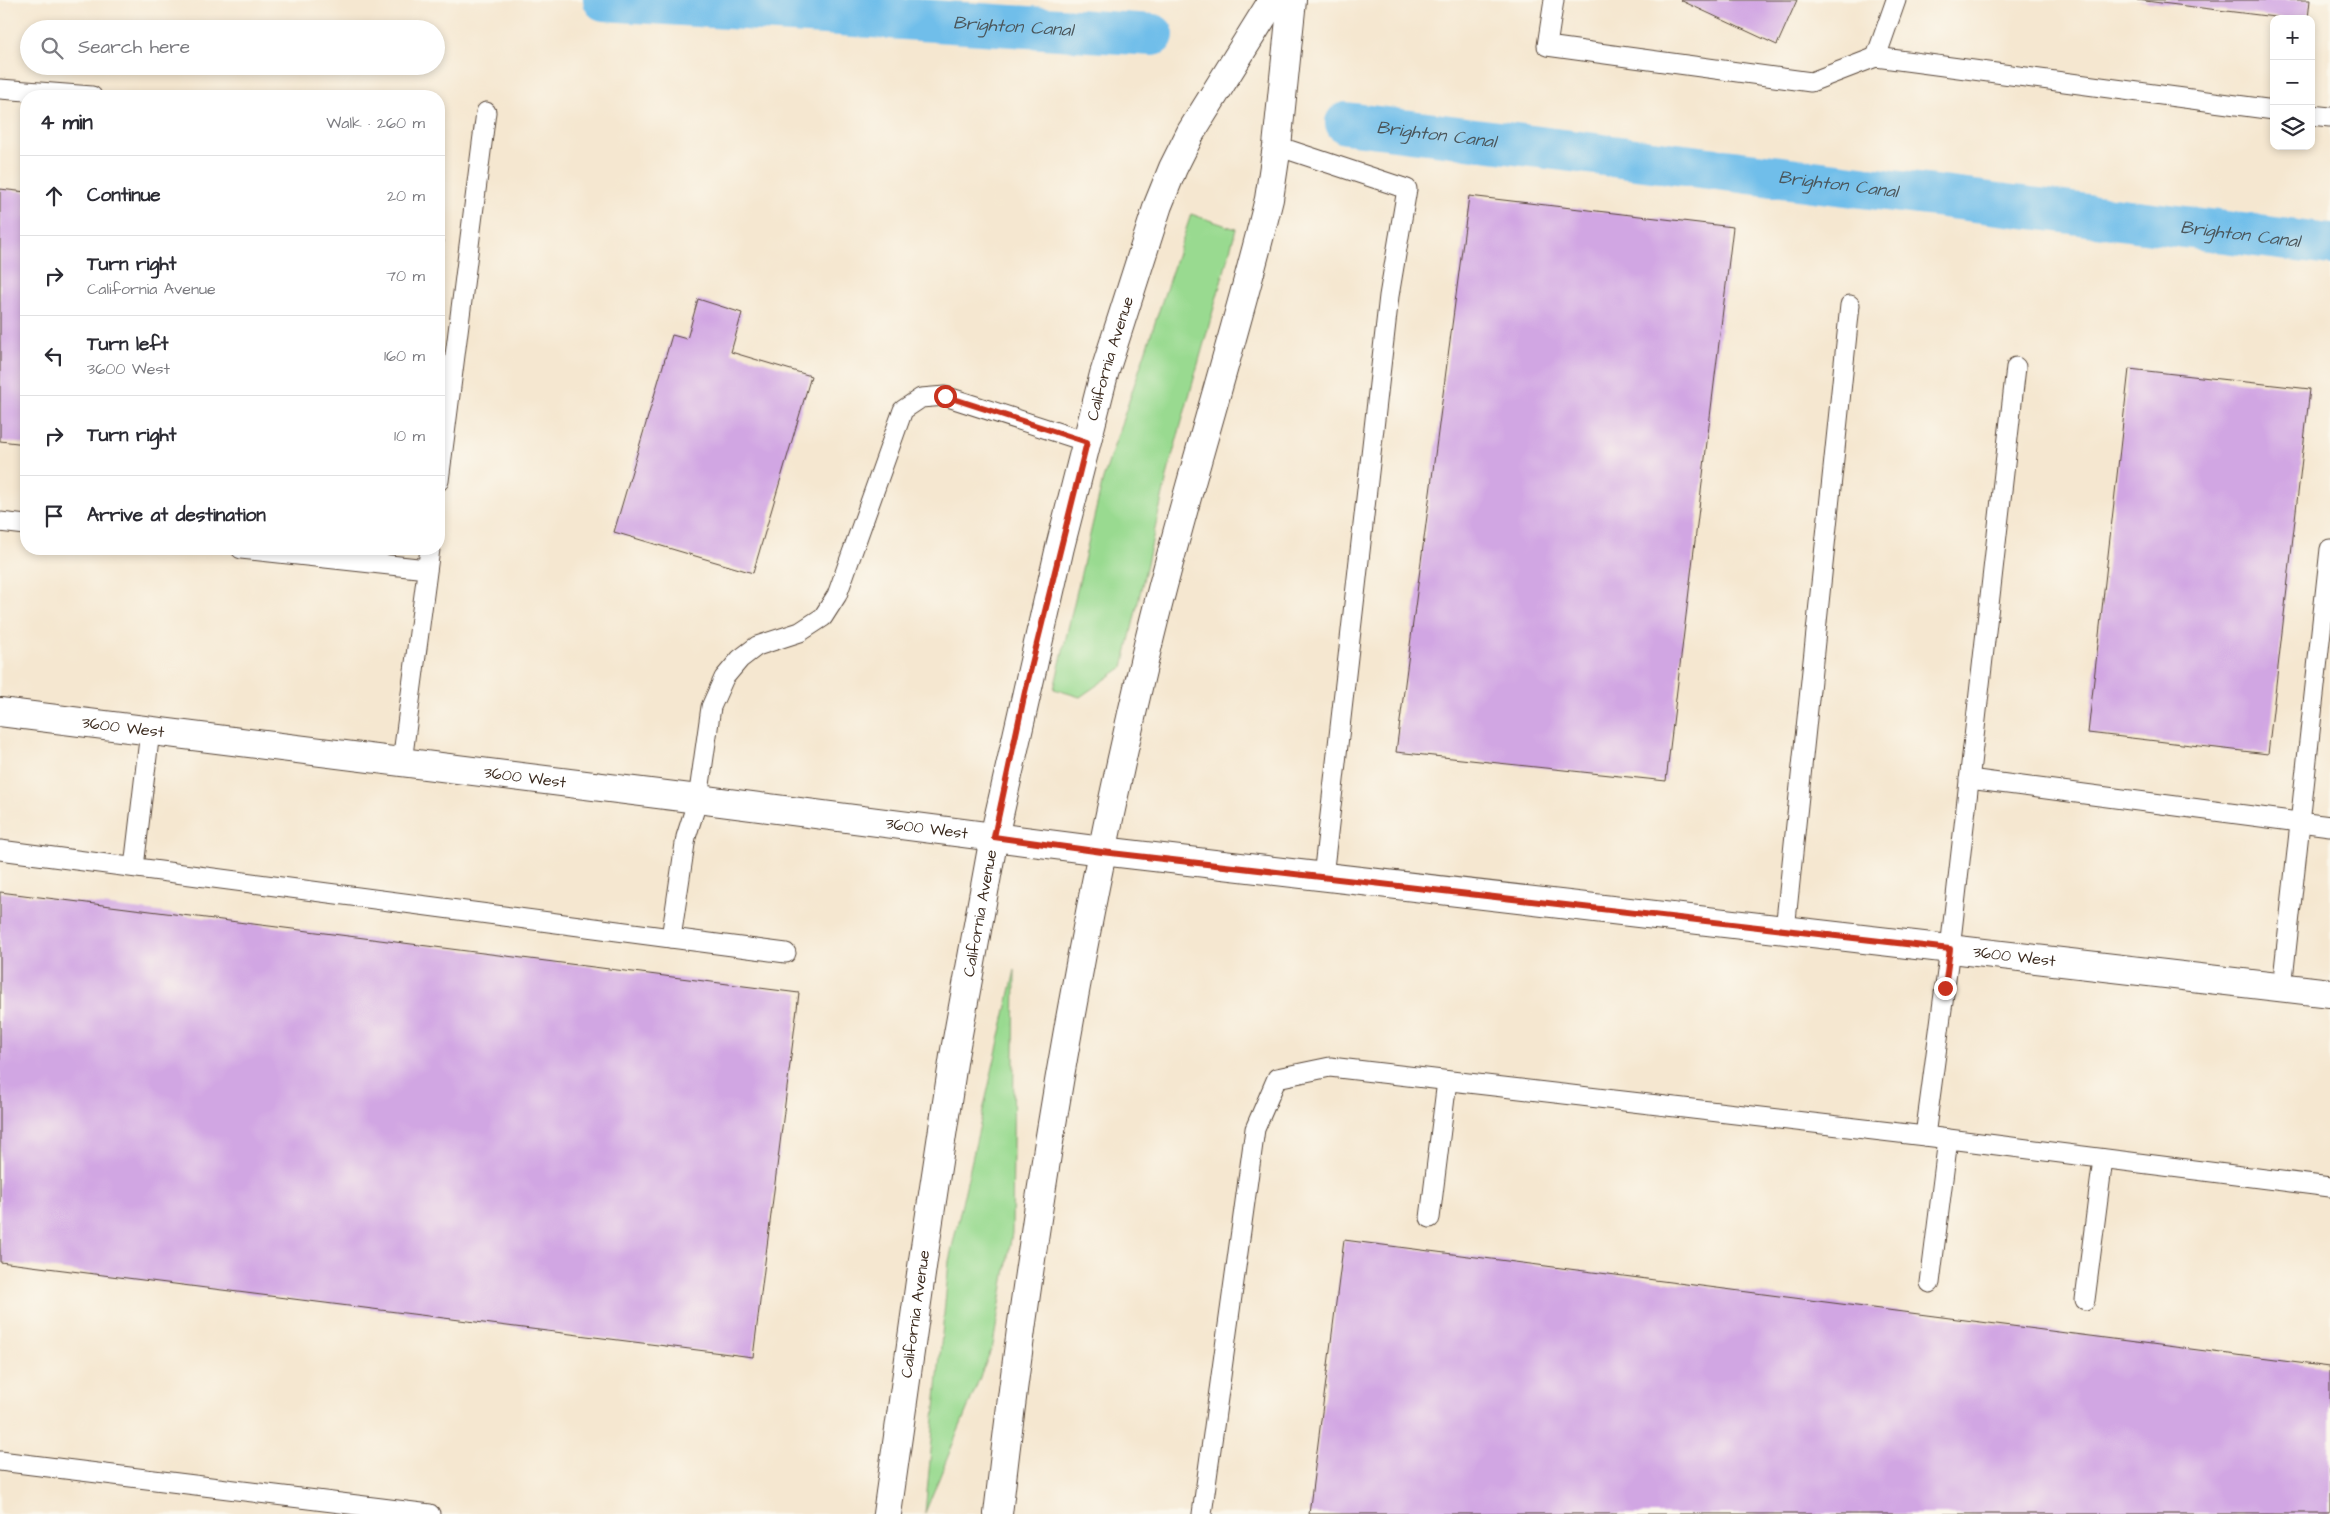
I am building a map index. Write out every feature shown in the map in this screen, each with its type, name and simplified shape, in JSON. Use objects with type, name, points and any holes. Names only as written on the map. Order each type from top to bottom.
[{"type":"main road","name":"California Avenue","points":[[888,1514],[948,1095],[994,837],[1030,673],[1104,374],[1158,205],[1173,168],[1191,132],[1273,0]]},
{"type":"main road","points":[[998,1514],[1013,1379],[1056,1092],[1102,852],[1147,647],[1269,199],[1292,0]]},
{"type":"main road","name":"3600 West","points":[[0,712],[698,799],[1102,852],[2330,993]]},
{"type":"lane","points":[[1554,0],[1547,46],[1811,82],[1876,57],[2270,109]]},
{"type":"lane","points":[[1876,57],[1896,0]]},
{"type":"lane","points":[[0,89],[20,91]]},
{"type":"lane","points":[[445,433],[486,112]]},
{"type":"lane","points":[[2315,115],[2330,117]]},
{"type":"lane","points":[[1276,146],[1407,189],[1389,296],[1323,876]]},
{"type":"lane","points":[[1785,930],[1850,305]]},
{"type":"lane","points":[[1925,1136],[1950,949],[2016,368]]},
{"type":"lane","points":[[671,938],[686,837],[698,799],[711,707],[724,678],[740,659],[757,646],[800,632],[823,617],[837,595],[903,410],[921,398],[945,396],[1087,442]]},
{"type":"lane","points":[[0,522],[20,524]]},
{"type":"lane","points":[[2282,988],[2330,549]]},
{"type":"lane","points":[[297,555],[427,569]]},
{"type":"lane","points":[[402,762],[429,555]]},
{"type":"lane","points":[[134,867],[150,731]]},
{"type":"lane","points":[[1969,779],[2330,826]]},
{"type":"lane","points":[[0,850],[786,953]]},
{"type":"lane","points":[[1202,1514],[1255,1129],[1277,1078],[1330,1067],[1925,1136],[2330,1187]]},
{"type":"lane","points":[[1430,1218],[1447,1081]]},
{"type":"lane","points":[[1930,1283],[1948,1139]]},
{"type":"lane","points":[[2085,1300],[2103,1159]]},
{"type":"lane","points":[[0,1462],[430,1514]]},
{"type":"green space","points":[[1191,214],[1236,229],[1170,464],[1123,667],[1080,697],[1054,689],[1103,479]]},
{"type":"green space","points":[[1015,970],[1012,1233],[993,1345],[925,1513],[949,1261]]},
{"type":"building","points":[[1680,0],[1797,0],[1777,45]]},
{"type":"building","points":[[2137,0],[2310,0],[2308,15],[2270,16]]},
{"type":"building","points":[[0,189],[20,191],[20,443],[0,441]]},
{"type":"building","points":[[1469,196],[1733,227],[1666,781],[1396,752]]},
{"type":"building","points":[[698,299],[742,313],[731,352],[811,376],[753,573],[614,532],[672,335],[687,339]]},
{"type":"building","points":[[2129,369],[2310,389],[2268,754],[2088,733]]},
{"type":"building","points":[[0,892],[799,993],[753,1357],[0,1262]]},
{"type":"building","points":[[1344,1240],[2330,1367],[2330,1514],[1309,1514]]},
{"type":"waterway","name":"Brighton Canal","points":[[604,0],[1153,35]]},
{"type":"waterway","name":"Brighton Canal","points":[[1346,123],[2330,245]]},
{"type":"route","points":[[945,396],[1087,442],[1025,692],[994,837],[1102,852],[1950,949],[1945,988]]}]
